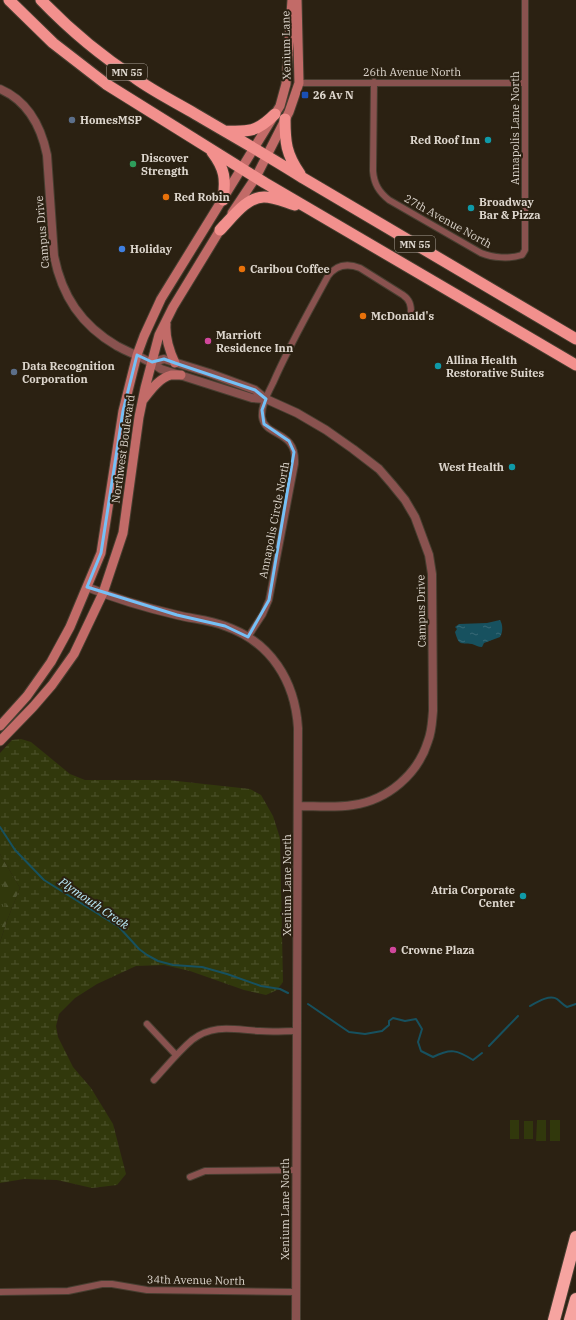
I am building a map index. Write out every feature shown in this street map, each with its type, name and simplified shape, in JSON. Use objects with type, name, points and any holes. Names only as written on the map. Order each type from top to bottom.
[{"type":"highway","name":"MN 55","points":[[9,0],[53,43],[106,84],[242,169],[576,365]]},
{"type":"highway","name":"MN 55","points":[[41,0],[73,30],[134,78],[267,155],[303,178],[576,339]]},
{"type":"highway","points":[[222,130],[251,130],[280,116],[288,151],[293,164],[303,178]]},
{"type":"highway","points":[[209,148],[218,160],[223,172],[225,183],[223,200]]},
{"type":"highway","points":[[220,230],[248,202],[257,198],[265,197],[308,208]]},
{"type":"highway","points":[[554,1320],[576,1237]]},
{"type":"highway","points":[[570,1320],[576,1298]]},
{"type":"main road","name":"Xenium Lane","points":[[267,155],[280,116],[280,106],[286,84],[292,0]]},
{"type":"main road","name":"Xenium Lane","points":[[255,148],[280,116],[299,83],[297,0]]},
{"type":"main road","name":"Northwest Boulevard","points":[[0,726],[27,696],[51,662],[70,627],[101,553],[123,411],[137,355],[144,336],[161,299],[255,148]]},
{"type":"main road","name":"Northwest Boulevard","points":[[0,741],[33,708],[74,654],[103,593],[123,534],[139,417],[159,335],[181,294],[220,230],[256,177],[267,155]]},
{"type":"main road","points":[[166,320],[167,342],[170,353],[175,362]]},
{"type":"main road","points":[[142,401],[156,385],[164,379],[171,375],[181,375]]},
{"type":"street","name":"Annapolis Lane North","points":[[522,255],[525,250],[525,0]]},
{"type":"street","name":"27th Avenue North","points":[[374,82],[374,177],[380,192],[389,200],[481,253],[498,257],[514,257],[522,255]]},
{"type":"street","name":"26th Avenue North","points":[[299,83],[525,82]]},
{"type":"street","name":"Campus Drive","points":[[0,89],[8,92],[26,108],[38,126],[44,140],[47,155],[54,256],[57,272],[62,288],[70,302],[91,327],[104,337],[152,362],[161,369],[252,398],[266,399]]},
{"type":"street","name":"Annapolis Circle North","points":[[248,638],[263,614],[269,600],[295,464],[294,452],[289,441],[264,424],[262,410],[283,360],[298,330],[332,271],[346,265],[353,265],[360,268],[408,299],[411,305],[411,313]]},
{"type":"street","name":"Campus Drive","points":[[152,362],[164,359],[255,390],[266,399],[298,413],[326,430],[379,469],[405,500],[415,517],[427,548],[434,595],[433,711],[430,735],[423,754],[406,779],[381,796],[368,802],[353,805],[298,806]]},
{"type":"street","name":"Xenium Lane North","points":[[88,587],[148,607],[225,626],[248,638],[268,654],[279,666],[287,680],[293,696],[297,712],[298,728],[296,1320]]},
{"type":"street","points":[[148,1024],[176,1055]]},
{"type":"street","points":[[154,1080],[176,1055],[193,1040],[204,1033],[216,1029],[229,1028],[260,1031],[297,1031]]},
{"type":"street","points":[[190,1177],[205,1171],[296,1170]]},
{"type":"street","name":"34th Avenue North","points":[[0,1292],[68,1291],[102,1284],[112,1284],[152,1290],[296,1292]]},
{"type":"highlighted area","points":[[137,355],[152,362],[164,359],[255,390],[266,399],[262,410],[264,424],[289,441],[294,452],[269,600],[248,637],[225,626],[177,615],[87,587],[101,553],[123,411]]},
{"type":"green space","points":[[21,739],[31,742],[70,774],[85,780],[168,780],[250,789],[261,795],[273,816],[280,838],[283,982],[277,990],[266,995],[244,990],[190,971],[164,965],[136,966],[97,984],[75,998],[59,1014],[56,1026],[58,1037],[73,1067],[91,1088],[113,1124],[126,1174],[117,1185],[92,1188],[57,1180],[24,1179],[0,1183],[0,942],[20,888],[0,854],[0,753],[12,740]]},
{"type":"green space","points":[[0,854],[20,888],[0,942]]},
{"type":"green space","points":[[0,879],[8,894],[4,919],[0,932]]},
{"type":"green space","points":[[510,1120],[519,1120],[519,1139],[510,1139]]},
{"type":"green space","points":[[537,1120],[546,1120],[546,1141],[536,1141]]},
{"type":"green space","points":[[550,1120],[560,1120],[560,1141],[550,1141]]},
{"type":"green space","points":[[524,1121],[533,1121],[533,1139],[524,1139]]},
{"type":"water","points":[[500,620],[502,624],[502,633],[500,637],[484,643],[482,647],[460,642],[455,632],[457,629],[455,627],[459,624],[487,623]]},
{"type":"waterway","name":"Plymouth Creek","points":[[0,827],[15,850],[44,880],[119,927],[139,949],[147,955],[158,961],[173,965],[202,967],[261,986],[280,989],[288,993]]},
{"type":"waterway","name":"Plymouth Creek","points":[[530,1006],[551,997],[557,999],[567,1007],[576,1004]]},
{"type":"waterway","name":"Plymouth Creek","points":[[308,1004],[349,1032],[365,1034],[382,1031],[389,1025],[389,1021],[393,1018],[405,1021],[416,1019],[422,1029],[418,1042],[421,1051],[433,1057],[445,1052],[454,1051],[473,1060],[482,1053]]},
{"type":"waterway","name":"Plymouth Creek","points":[[489,1046],[518,1016]]},
{"type":"place","name":"26 Av N","points":[[305,95]]},
{"type":"place","name":"HomesMSP","points":[[72,120]]},
{"type":"place","name":"Red Roof Inn","points":[[488,140]]},
{"type":"place","name":"Discover Strength","points":[[133,164]]},
{"type":"place","name":"Red Robin","points":[[166,197]]},
{"type":"place","name":"Broadway Bar & Pizza","points":[[471,208]]},
{"type":"place","name":"Holiday","points":[[122,249]]},
{"type":"place","name":"Caribou Coffee","points":[[242,269]]},
{"type":"place","name":"McDonald's","points":[[363,316]]},
{"type":"place","name":"Marriott Residence Inn","points":[[208,341]]},
{"type":"place","name":"Allina Health Restorative Suites","points":[[438,366]]},
{"type":"place","name":"Data Recognition Corporation","points":[[14,372]]},
{"type":"place","name":"West Health","points":[[512,467]]},
{"type":"place","name":"Atria Corporate Center","points":[[523,896]]},
{"type":"place","name":"Crowne Plaza","points":[[393,950]]}]
